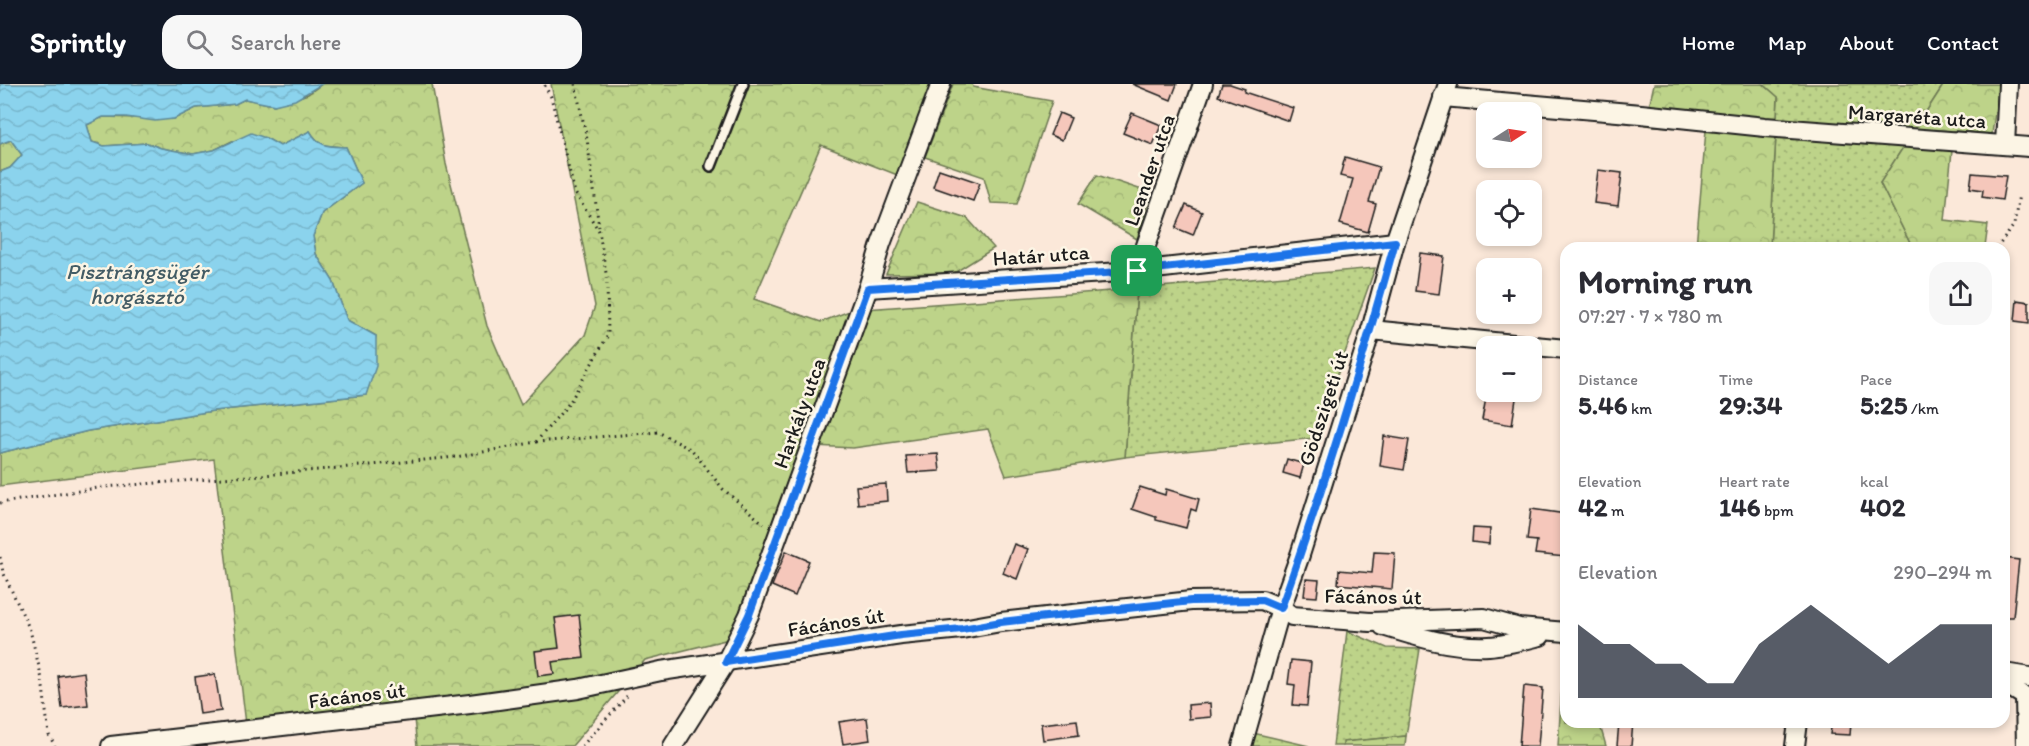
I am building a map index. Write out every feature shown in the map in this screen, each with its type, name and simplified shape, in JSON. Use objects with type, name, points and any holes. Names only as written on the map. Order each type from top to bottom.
[{"type":"street","name":"Harkály utca","points":[[673,746],[726,662],[749,615],[868,288],[881,244],[941,84]]},
{"type":"street","name":"Leander utca","points":[[1137,271],[1203,84]]},
{"type":"street","points":[[2005,145],[2008,84]]},
{"type":"street","name":"Margaréta utca","points":[[1446,91],[1765,128],[2029,147]]},
{"type":"street","name":"Gödszigeti út","points":[[1242,746],[1281,608],[1371,330],[1395,242],[1446,91]]},
{"type":"street","name":"Határ utca","points":[[868,288],[1137,271],[1395,242]]},
{"type":"street","points":[[1371,330],[1560,348]]},
{"type":"street","name":"Fácános út","points":[[111,746],[578,690],[645,675],[901,635],[1191,601],[1262,600],[1281,608],[1292,616],[1370,622],[1484,618],[1519,628],[1560,631]]},
{"type":"street","points":[[1370,622],[1428,640],[1458,646],[1491,646],[1560,633]]},
{"type":"street","points":[[2010,674],[2029,677]]},
{"type":"street","points":[[2010,686],[2028,697]]},
{"type":"street","points":[[2010,696],[2028,697]]},
{"type":"street","points":[[2026,746],[2028,697]]},
{"type":"street","points":[[1795,746],[1797,728]]},
{"type":"lane","points":[[711,166],[743,84]]},
{"type":"path","points":[[544,84],[551,98],[575,194],[599,231]]},
{"type":"path","points":[[536,442],[570,402],[608,335],[607,279],[587,139],[575,84]]},
{"type":"path","points":[[2001,242],[2014,225],[2019,194]]},
{"type":"path","points":[[0,503],[104,488],[456,457],[536,442],[658,432],[692,450],[723,489],[758,521],[779,532]]},
{"type":"path","points":[[0,557],[3,572],[30,630],[42,679],[49,735],[55,746]]},
{"type":"path","points":[[582,746],[645,675]]},
{"type":"green space","points":[[322,84],[432,84],[446,164],[487,326],[521,405],[585,335],[595,306],[551,84],[932,84],[900,176],[821,145],[754,299],[821,322],[852,310],[1137,289],[1125,457],[1006,476],[988,429],[853,448],[815,446],[745,635],[645,660],[572,746],[417,746],[412,701],[246,724],[214,459],[0,486],[0,453],[88,431],[213,411],[366,395],[376,336],[347,320],[333,281],[316,254],[313,236],[322,213],[362,183],[346,147],[321,143],[310,131],[280,146],[266,138],[232,141],[214,150],[193,154],[147,143],[104,146],[92,142],[87,125],[103,117],[174,119],[196,108],[235,104],[245,99],[274,105],[308,94]]},
{"type":"green space","points":[[953,84],[972,84],[973,87],[1052,101],[1017,204],[991,203],[984,177],[925,157]]},
{"type":"green space","points":[[1654,84],[1763,84],[1778,97],[1770,242],[1696,242],[1706,130],[1645,125]]},
{"type":"green space","points":[[1763,84],[1944,84],[1880,183],[1910,242],[1770,242],[1778,97]]},
{"type":"green space","points":[[1944,84],[1999,84],[1992,134],[1954,131],[1945,220],[1988,225],[1986,242],[1910,242],[1880,183]]},
{"type":"green space","points":[[11,140],[22,155],[10,168],[0,172],[0,144]]},
{"type":"green space","points":[[1097,175],[1151,193],[1137,239],[1078,204]]},
{"type":"green space","points":[[917,202],[967,218],[994,248],[954,273],[886,274]]},
{"type":"green space","points":[[1375,268],[1315,438],[1125,457],[1137,289]]},
{"type":"green space","points":[[1347,631],[1387,648],[1420,649],[1406,736],[1344,742],[1343,746],[1333,746]]},
{"type":"green space","points":[[1560,716],[1560,728],[1601,728],[1606,746],[1558,746]]},
{"type":"green space","points":[[1253,733],[1309,746],[1250,746]]},
{"type":"green space","points":[[1406,736],[1405,746],[1343,746],[1343,742]]},
{"type":"water","name":"Pisztrángsügér horgásztó","points":[[0,84],[322,84],[295,100],[274,105],[245,99],[235,104],[196,108],[174,119],[155,121],[103,117],[87,125],[92,142],[104,146],[147,143],[193,154],[214,150],[251,133],[280,146],[310,131],[321,143],[346,147],[362,183],[322,213],[313,236],[316,254],[333,281],[347,320],[376,336],[376,366],[366,395],[213,411],[88,431],[0,453],[0,172],[10,168],[22,155],[11,140],[0,144]]},
{"type":"building","points":[[1132,84],[1177,84],[1171,100]]},
{"type":"building","points":[[1222,84],[1245,89],[1244,92],[1293,108],[1289,121],[1218,96]]},
{"type":"building","points":[[1059,113],[1071,118],[1062,140],[1050,135]]},
{"type":"building","points":[[1132,113],[1161,125],[1153,145],[1123,133]]},
{"type":"building","points":[[1345,157],[1379,167],[1369,202],[1376,204],[1368,232],[1340,224],[1353,179],[1340,176]]},
{"type":"building","points":[[939,169],[980,183],[973,201],[933,187]]},
{"type":"building","points":[[1598,170],[1622,173],[1618,206],[1594,203]]},
{"type":"building","points":[[1972,173],[2006,176],[2002,200],[1982,197],[1983,190],[1970,188]]},
{"type":"building","points":[[1186,205],[1202,212],[1193,235],[1176,228]]},
{"type":"building","points":[[1420,253],[1444,256],[1439,294],[1415,291]]},
{"type":"building","points":[[2017,300],[2029,302],[2029,323],[2015,321]]},
{"type":"building","points":[[1485,402],[1515,402],[1512,425],[1482,420]]},
{"type":"building","points":[[1384,436],[1409,440],[1404,470],[1380,466]]},
{"type":"building","points":[[938,454],[940,471],[908,473],[906,456]]},
{"type":"building","points":[[1287,459],[1304,464],[1300,478],[1283,473]]},
{"type":"building","points":[[886,484],[887,501],[858,504],[856,486]]},
{"type":"building","points":[[1140,487],[1165,495],[1166,489],[1199,499],[1196,511],[1191,509],[1186,528],[1156,520],[1156,517],[1132,509]]},
{"type":"building","points":[[1531,509],[1560,513],[1560,556],[1535,554],[1537,541],[1527,540]]},
{"type":"building","points":[[1473,528],[1490,529],[1489,544],[1472,542]]},
{"type":"building","points":[[1014,544],[1028,549],[1017,579],[1003,573]]},
{"type":"building","points":[[786,551],[809,561],[795,596],[772,586]]},
{"type":"building","points":[[1374,552],[1395,553],[1392,589],[1338,584],[1339,570],[1372,573]]},
{"type":"building","points":[[2010,559],[2019,560],[2013,617],[2010,617]]},
{"type":"building","points":[[1306,579],[1319,580],[1317,597],[1304,596]]},
{"type":"building","points":[[579,615],[584,658],[552,662],[554,674],[538,676],[535,651],[559,648],[555,618]]},
{"type":"building","points":[[1291,660],[1311,662],[1307,706],[1293,705],[1295,685],[1288,684]]},
{"type":"building","points":[[84,672],[88,705],[62,708],[58,676]]},
{"type":"building","points":[[215,674],[221,711],[200,714],[195,677]]},
{"type":"building","points":[[1524,686],[1543,688],[1538,746],[1519,746]]},
{"type":"building","points":[[1210,703],[1211,717],[1189,719],[1188,705]]},
{"type":"building","points":[[867,718],[870,740],[843,744],[839,722]]},
{"type":"building","points":[[1077,720],[1079,735],[1043,740],[1041,724]]},
{"type":"building","points":[[1618,728],[1632,728],[1631,746],[1617,746]]},
{"type":"building","points":[[1831,728],[1851,728],[1850,735],[1830,734]]},
{"type":"route","points":[[1395,242],[1371,330],[1281,608],[1262,600],[1191,601],[901,635],[726,662],[749,615],[868,288],[1137,271],[1395,242]]}]
